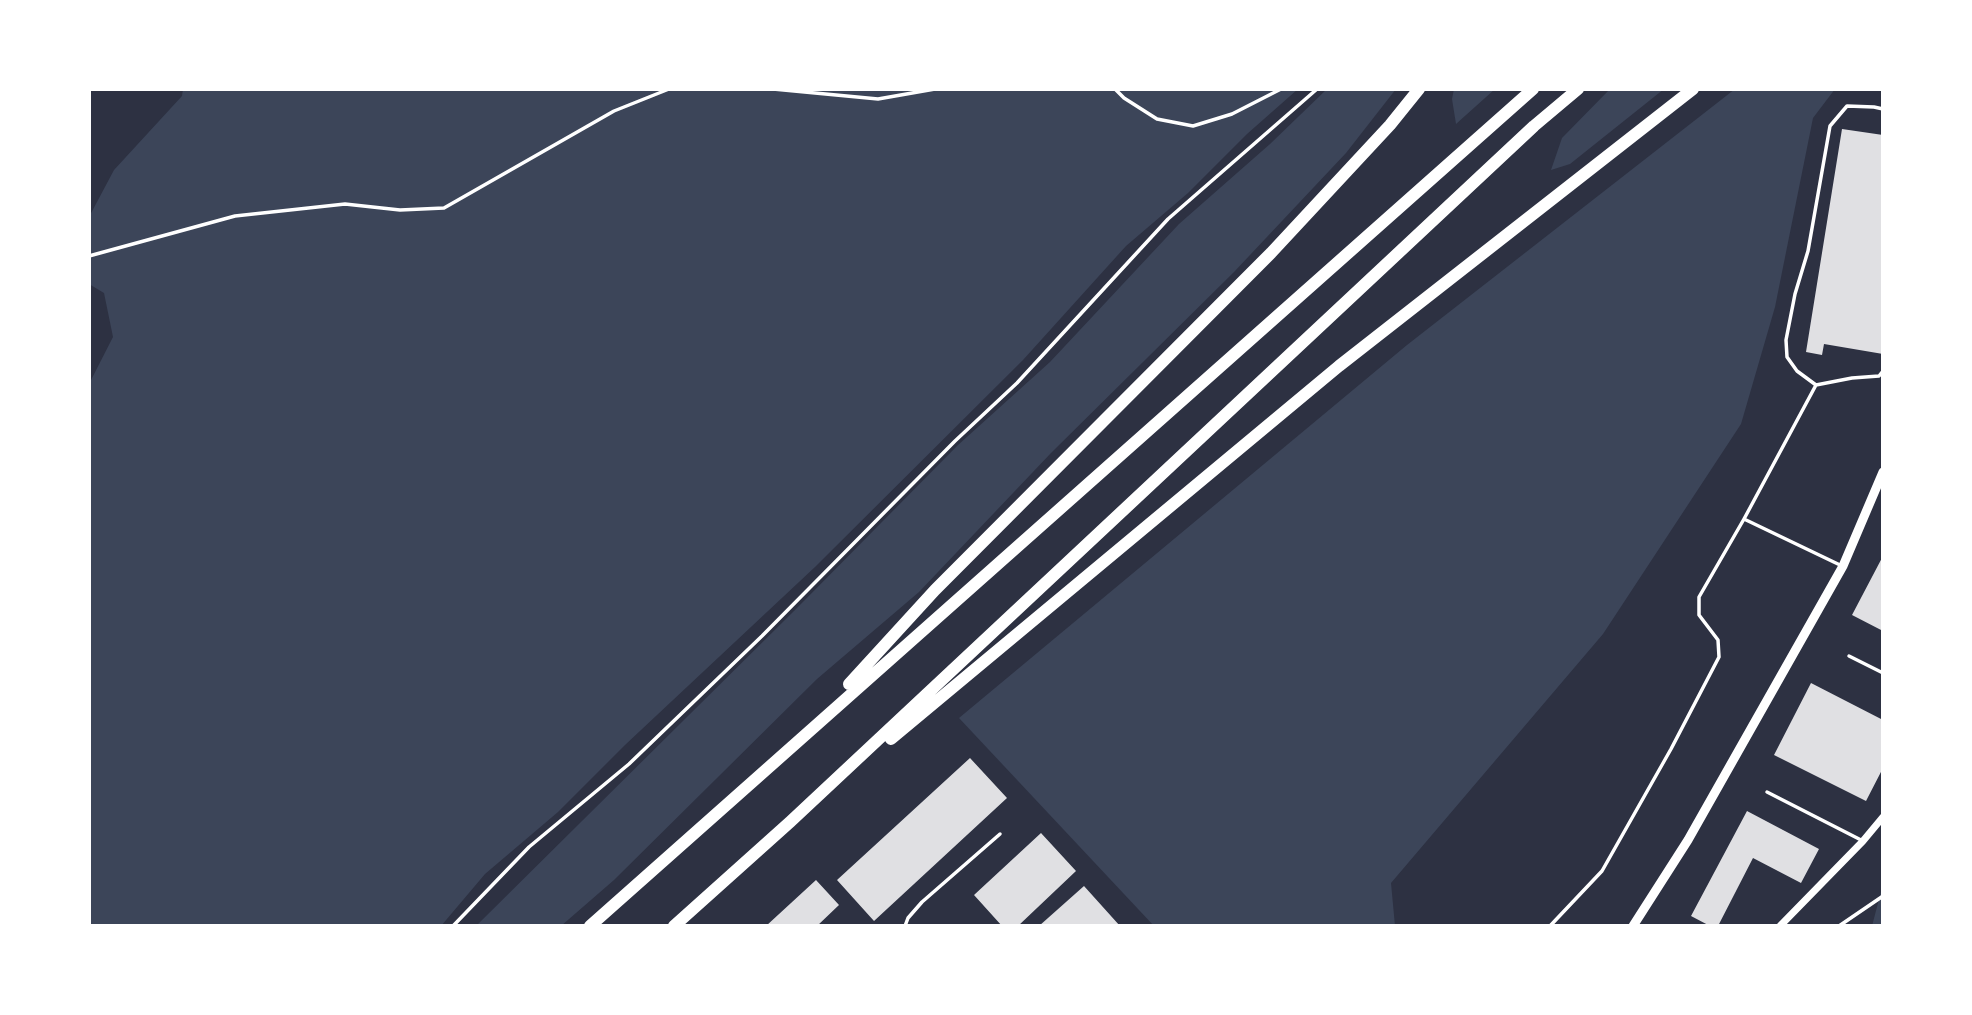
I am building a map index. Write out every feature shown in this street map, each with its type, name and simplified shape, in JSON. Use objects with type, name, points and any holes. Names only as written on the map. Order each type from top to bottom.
[{"type":"highway","points":[[804,734],[936,590],[1270,253],[1390,125],[1419,89]]},
{"type":"highway","points":[[590,926],[1532,89]]},
{"type":"highway","points":[[674,926],[790,822],[1534,127],[1578,89]]},
{"type":"highway","points":[[790,822],[1339,366],[1693,89]]},
{"type":"street","points":[[1633,926],[1688,840],[1843,566],[1883,472]]},
{"type":"street","points":[[1780,926],[1883,817]]},
{"type":"lane","points":[[1883,110],[1847,106],[1830,126],[1808,251],[1795,293],[1786,340],[1787,357],[1797,371],[1816,385],[1880,376],[1883,371]]},
{"type":"lane","points":[[1550,926],[1602,871],[1719,657],[1718,640],[1699,615],[1699,597],[1816,385]]},
{"type":"lane","points":[[1744,519],[1843,566]]},
{"type":"lane","points":[[1849,656],[1883,673]]},
{"type":"lane","points":[[1767,792],[1863,841]]},
{"type":"lane","points":[[905,926],[908,918],[922,902],[1000,834]]},
{"type":"path","points":[[89,256],[235,216],[345,204],[400,210],[444,208],[614,111],[669,89]]},
{"type":"path","points":[[773,89],[878,99],[935,89]]},
{"type":"path","points":[[1115,89],[1157,119],[1193,126],[1232,114],[1281,89]]},
{"type":"path","points":[[453,926],[529,847],[629,764],[762,636],[955,441],[1017,383],[1168,219],[1317,89]]},
{"type":"path","points":[[1839,926],[1883,896]]},
{"type":"shaded area","points":[[183,89],[1298,89],[1247,134],[1188,193],[1126,246],[1023,360],[815,567],[625,745],[558,812],[485,874],[441,926],[89,926],[89,384],[113,337],[104,293],[89,284],[89,217],[114,170],[182,96]]},
{"type":"shaded area","points":[[1327,89],[1396,89],[1346,153],[1234,272],[1051,453],[919,592],[817,679],[614,880],[561,926],[476,926],[958,445],[1050,362],[1179,224],[1270,144]]},
{"type":"shaded area","points":[[1454,89],[1495,89],[1456,124],[1452,99]]},
{"type":"shaded area","points":[[1610,89],[1664,89],[1570,164],[1551,170],[1562,138]]},
{"type":"shaded area","points":[[1735,89],[1835,89],[1813,118],[1775,307],[1741,424],[1603,634],[1391,883],[1395,926],[1154,926],[959,718],[1407,345]]},
{"type":"shaded area","points":[[1883,884],[1883,926],[1872,926]]},
{"type":"building","points":[[1842,129],[1883,135],[1883,354],[1824,344],[1822,355],[1806,352]]},
{"type":"building","points":[[1883,556],[1883,631],[1852,615]]},
{"type":"building","points":[[1811,683],[1883,720],[1883,768],[1866,801],[1774,755]]},
{"type":"building","points":[[970,758],[1007,798],[874,921],[837,880]]},
{"type":"building","points":[[1747,811],[1819,849],[1801,883],[1753,858],[1718,926],[1710,926],[1691,916]]},
{"type":"building","points":[[1041,833],[1076,871],[1018,926],[1002,926],[974,895]]},
{"type":"building","points":[[816,880],[839,905],[817,926],[766,926]]},
{"type":"building","points":[[1084,886],[1120,926],[1039,926]]}]
